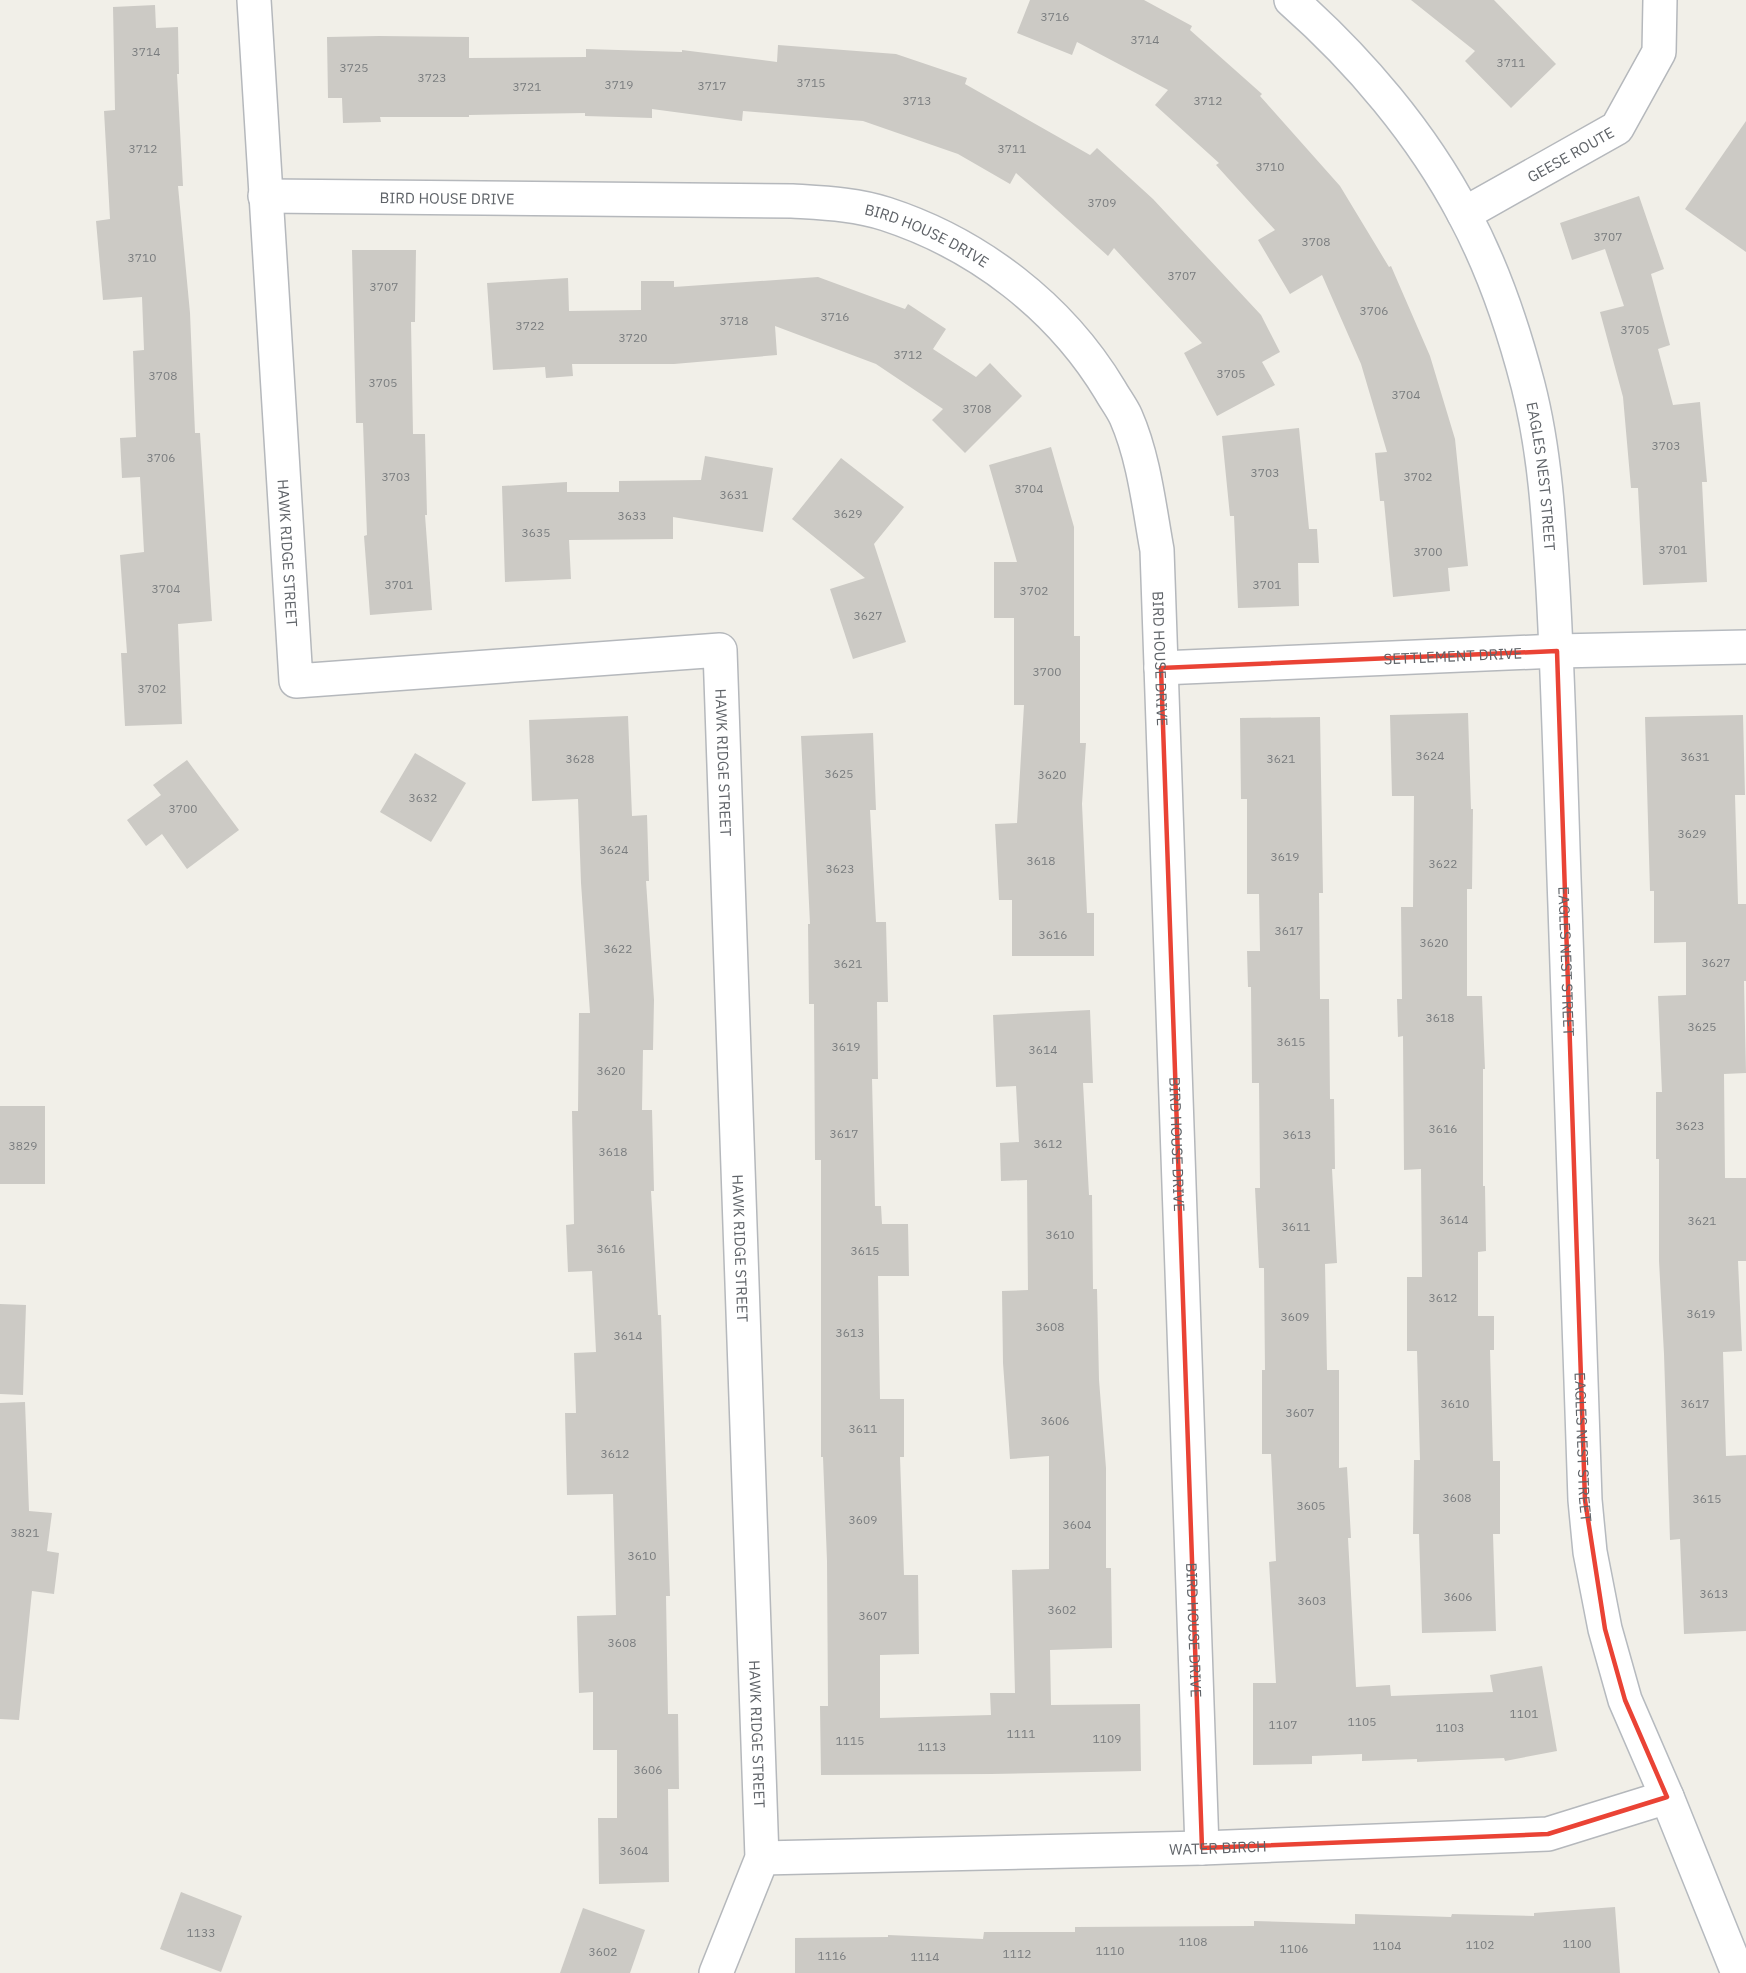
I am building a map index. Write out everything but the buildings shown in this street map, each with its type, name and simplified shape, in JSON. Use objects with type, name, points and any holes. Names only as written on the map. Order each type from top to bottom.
[{"type":"street","name":"HAWK RIDGE STREET","points":[[254,0],[296,681],[720,650],[762,1858],[716,1973]]},
{"type":"street","name":"EAGLES NEST STREET","points":[[1291,0],[1319,25],[1360,69],[1398,114],[1433,163],[1464,214],[1489,268],[1511,324],[1529,387],[1547,501],[1557,651],[1585,1500],[1590,1552],[1605,1629],[1625,1700],[1738,1973]]},
{"type":"street","name":"GEESE ROUTE","points":[[1464,214],[1617,128],[1659,52],[1660,0]]},
{"type":"street","name":"BIRD HOUSE DRIVE","points":[[265,196],[829,203],[886,213],[931,231],[976,255],[1024,290],[1058,320],[1094,363],[1126,417],[1141,463],[1157,549],[1202,1848]]},
{"type":"street","name":"SETTLEMENT DRIVE","points":[[1161,668],[1557,651],[1746,646]]},
{"type":"street","name":"WATER BIRCH","points":[[762,1858],[1202,1848],[1548,1834],[1667,1797]]},
{"type":"highlighted area","points":[[1557,651],[1585,1500],[1605,1629],[1625,1700],[1667,1797],[1548,1834],[1202,1848],[1161,668]]}]
